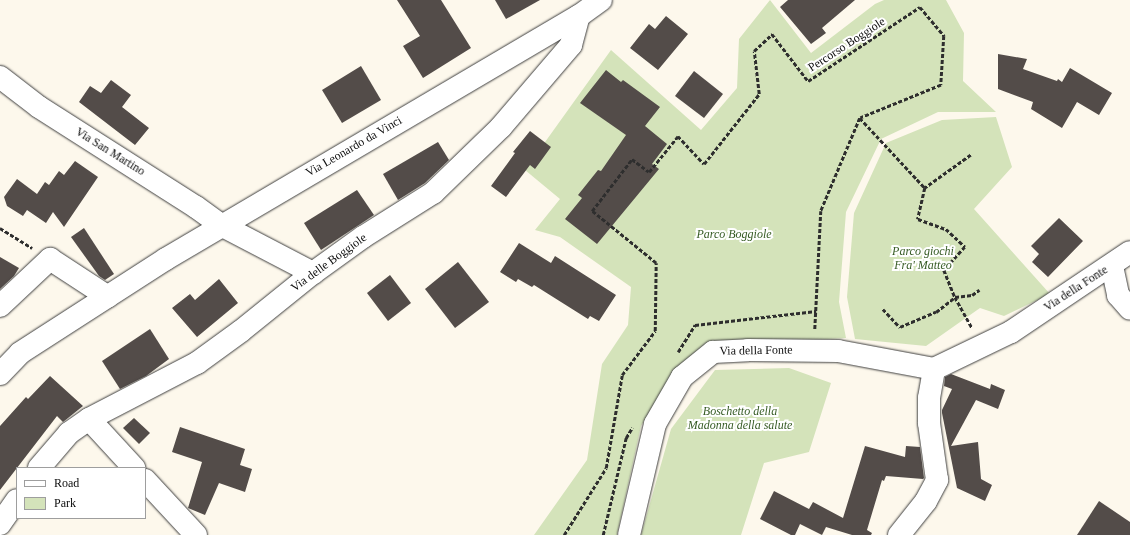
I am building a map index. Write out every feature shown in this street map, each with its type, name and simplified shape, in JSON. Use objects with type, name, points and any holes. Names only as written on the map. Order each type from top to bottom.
[{"type":"street","name":"Via Leonardo da Vinci","points":[[0,374],[20,353],[221,225],[578,16],[601,0]]},
{"type":"street","name":"Via delle Boggiole","points":[[40,467],[69,433],[88,419],[196,363],[241,331],[313,273],[363,237],[433,194],[501,127],[571,45],[578,16]]},
{"type":"street","name":"Via San Martino","points":[[0,77],[39,107],[196,207],[221,225],[313,273]]},
{"type":"street","name":"Via della Fonte","points":[[628,535],[655,424],[682,377],[713,352],[748,350],[838,351],[934,369],[1011,332],[1112,266],[1130,252]]},
{"type":"street","points":[[0,306],[50,259],[108,297]]},
{"type":"street","points":[[1112,266],[1118,296],[1130,309]]},
{"type":"street","points":[[899,535],[926,501],[937,480],[929,423],[929,398],[934,369]]},
{"type":"street","points":[[88,419],[133,467]]},
{"type":"street","points":[[146,481],[196,535]]},
{"type":"street","points":[[0,524],[16,501]]},
{"type":"path","name":"Percorso Boggiole","points":[[564,535],[606,468],[622,375],[654,331],[656,263],[592,211],[632,159],[650,172],[678,136],[704,164],[759,94],[754,51],[772,34],[808,81],[920,8],[944,36],[941,85],[860,118]]},
{"type":"path","points":[[816,311],[821,211],[860,118],[925,188]]},
{"type":"path","points":[[971,155],[925,188],[918,219],[946,229],[965,247],[944,270],[955,297],[982,346]]},
{"type":"path","points":[[0,228],[50,259]]},
{"type":"path","points":[[883,309],[900,327],[936,312],[955,297],[972,295],[979,290]]},
{"type":"green space","name":"Parco Boggiole","points":[[770,0],[811,53],[875,4],[884,0],[946,0],[964,33],[963,81],[996,112],[938,112],[881,139],[846,212],[839,302],[846,338],[704,346],[671,376],[641,426],[617,535],[534,535],[587,460],[602,364],[628,325],[631,287],[560,237],[535,230],[560,199],[525,170],[611,50],[701,130],[737,88],[739,39]]},
{"type":"green space","name":"Parco giochi Fra' Matteo","points":[[996,117],[1012,167],[974,209],[1050,294],[1004,316],[980,308],[926,346],[855,339],[847,297],[854,213],[886,143],[942,120]]},
{"type":"green space","name":"Boschetto della Madonna della salute","points":[[789,368],[831,383],[809,452],[764,463],[741,535],[641,535],[671,429],[715,370]]},
{"type":"building","points":[[397,0],[441,0],[471,48],[423,78],[403,46],[420,36]]},
{"type":"building","points":[[495,0],[540,0],[506,19]]},
{"type":"building","points":[[788,0],[855,0],[822,28],[826,33],[811,44],[780,7]]},
{"type":"building","points":[[666,16],[688,34],[658,70],[630,48],[649,24],[655,29]]},
{"type":"building","points":[[998,54],[1027,59],[1023,69],[1057,81],[1058,79],[1062,82],[1070,68],[1112,93],[1099,115],[1077,102],[1062,128],[1031,109],[1033,102],[998,89]]},
{"type":"building","points":[[361,66],[381,100],[342,123],[322,90]]},
{"type":"building","points":[[606,70],[621,82],[623,80],[660,107],[645,126],[667,144],[652,164],[659,169],[597,244],[565,219],[582,198],[578,195],[598,170],[601,171],[626,135],[580,103]]},
{"type":"building","points":[[694,71],[723,94],[704,118],[675,96]]},
{"type":"building","points":[[111,80],[131,95],[122,107],[149,128],[135,145],[79,102],[90,86],[101,93]]},
{"type":"building","points":[[530,131],[551,147],[535,169],[530,165],[506,197],[491,186],[515,153],[513,152]]},
{"type":"building","points":[[438,142],[449,160],[425,183],[398,200],[383,174]]},
{"type":"building","points":[[75,161],[98,177],[64,227],[53,212],[46,223],[27,210],[23,216],[7,206],[4,197],[17,179],[37,194],[45,182],[49,185],[59,171],[64,175]]},
{"type":"building","points":[[357,190],[374,215],[321,250],[304,223]]},
{"type":"building","points":[[1059,218],[1083,241],[1048,277],[1032,262],[1039,254],[1031,246]]},
{"type":"building","points":[[84,228],[114,274],[105,280],[99,276],[71,237]]},
{"type":"building","points":[[519,243],[551,263],[555,256],[616,295],[599,321],[590,316],[588,319],[534,285],[532,287],[518,279],[516,282],[500,272]]},
{"type":"building","points":[[0,257],[19,268],[14,276],[0,289]]},
{"type":"building","points":[[458,262],[489,302],[455,328],[425,289]]},
{"type":"building","points":[[390,275],[411,303],[388,321],[367,293]]},
{"type":"building","points":[[219,279],[238,303],[197,337],[172,308],[190,294],[195,300]]},
{"type":"building","points":[[150,329],[169,359],[146,376],[120,389],[102,361]]},
{"type":"building","points":[[951,374],[990,389],[991,384],[1005,390],[998,409],[976,400],[951,446],[978,442],[981,479],[992,485],[985,501],[957,488],[942,413],[952,389],[944,386],[945,377]]},
{"type":"building","points":[[50,376],[83,406],[63,422],[57,416],[18,467],[16,467],[16,469],[0,490],[0,426],[26,397],[28,399]]},
{"type":"building","points":[[134,418],[150,433],[139,444],[123,428]]},
{"type":"building","points":[[180,427],[245,449],[240,465],[252,469],[245,492],[219,483],[205,515],[188,508],[202,462],[172,452]]},
{"type":"building","points":[[865,446],[905,457],[906,446],[920,447],[924,478],[886,476],[884,481],[882,480],[867,530],[872,533],[871,535],[852,535],[826,527],[822,535],[800,524],[795,535],[791,535],[760,519],[774,491],[809,509],[813,502],[843,518]]},
{"type":"building","points":[[1099,501],[1130,522],[1130,535],[1077,535]]}]
